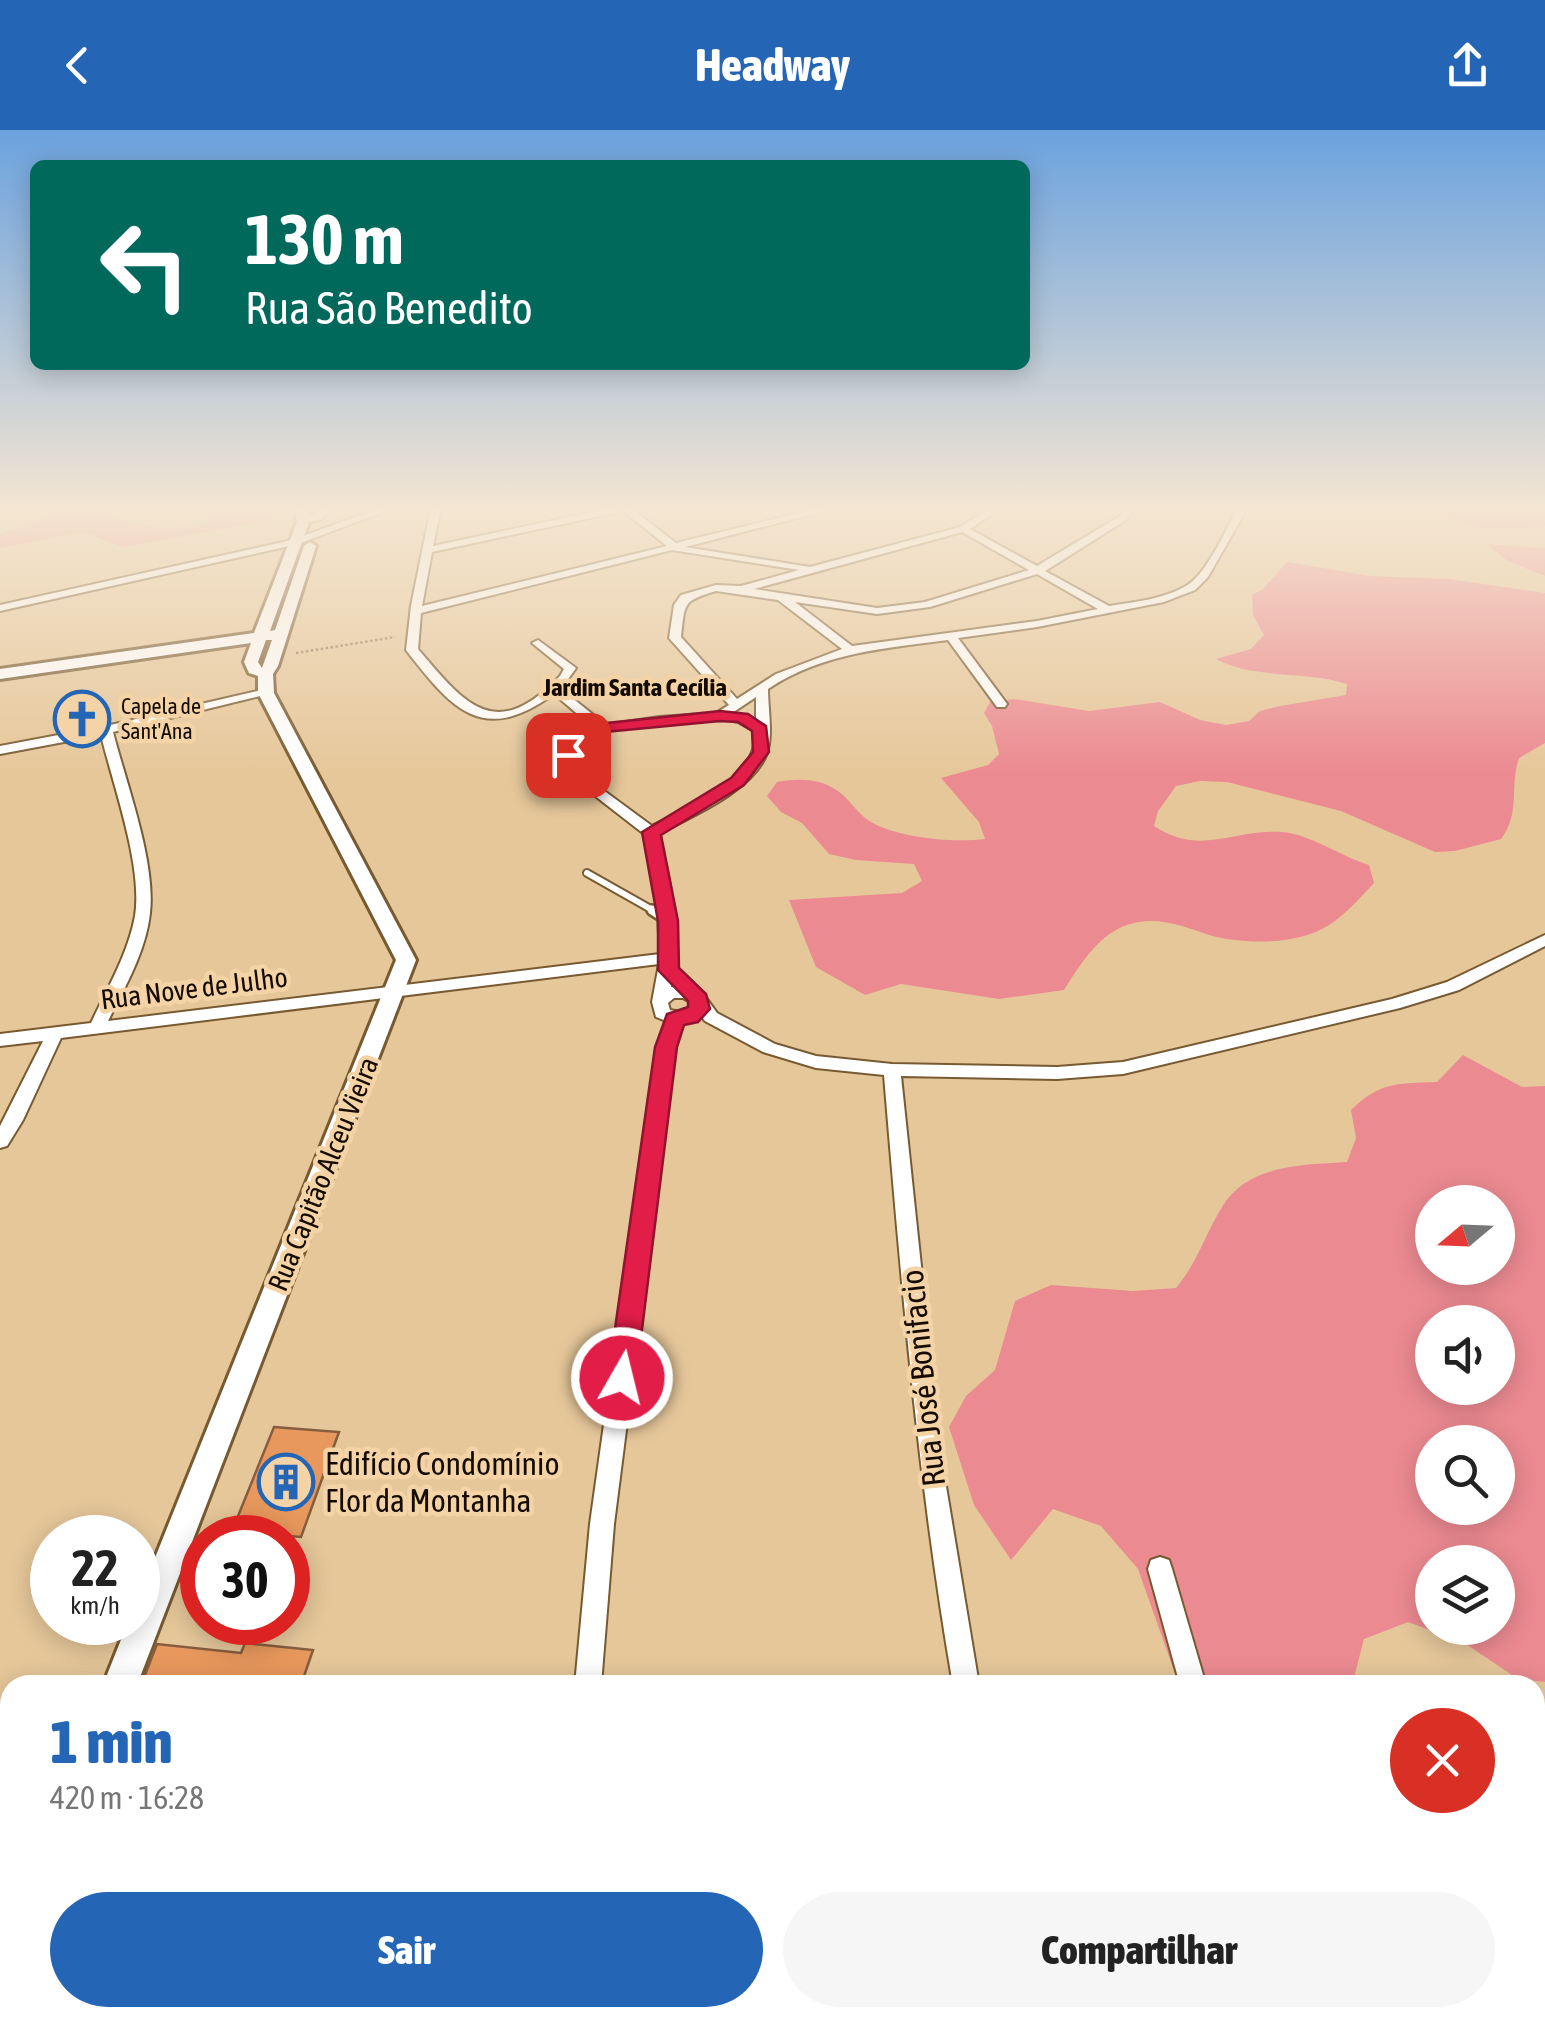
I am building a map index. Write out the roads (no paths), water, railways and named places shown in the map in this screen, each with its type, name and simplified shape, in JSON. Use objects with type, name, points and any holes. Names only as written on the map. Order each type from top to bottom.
[{"type":"street","points":[[0,608],[56,595]]},
{"type":"street","points":[[265,684],[251,662],[275,595]]},
{"type":"street","points":[[265,684],[293,595]]},
{"type":"street","points":[[421,595],[410,634],[412,650],[462,707],[474,714],[488,717],[521,712],[567,677],[570,668],[538,643]]},
{"type":"street","points":[[418,610],[480,595]]},
{"type":"street","points":[[691,595],[686,597],[674,624],[675,638],[735,704]]},
{"type":"street","points":[[773,595],[846,608],[901,609],[949,595]]},
{"type":"street","points":[[1081,595],[1106,609]]},
{"type":"street","points":[[720,716],[780,676],[850,650],[1037,624],[1173,595]]},
{"type":"street","points":[[781,597],[850,650]]},
{"type":"street","points":[[0,674],[281,634]]},
{"type":"street","points":[[951,636],[1001,704]]},
{"type":"street","points":[[0,750],[106,730],[265,684]]},
{"type":"street","name":"Rua Capitão Alceu Vieira","points":[[124,1675],[406,960],[265,684]]},
{"type":"street","points":[[553,688],[602,728]]},
{"type":"street","points":[[651,832],[738,781],[761,752],[758,711],[763,690]]},
{"type":"street","points":[[711,1016],[682,1018],[662,1013],[668,921],[651,832],[570,771],[568,755],[575,742],[602,728],[720,716],[742,718],[760,730]]},
{"type":"street","points":[[97,1027],[135,942],[144,908],[106,730]]},
{"type":"street","points":[[668,964],[711,1016],[784,1053],[816,1062],[892,1070],[1057,1073],[1123,1068],[1438,991],[1545,940]]},
{"type":"street","name":"Rua Nove de Julho","points":[[0,1040],[668,964]]},
{"type":"street","points":[[660,1002],[670,993],[692,996]]},
{"type":"street","points":[[589,1675],[602,1524],[666,1047],[682,1018],[699,1009],[692,996]]},
{"type":"street","points":[[0,1141],[56,1032]]},
{"type":"street","name":"Rua José Bonifacio","points":[[892,1070],[921,1380],[947,1591],[964,1675]]},
{"type":"street","points":[[1160,1569],[1190,1675]]},
{"type":"lane","points":[[587,874],[627,893],[668,921]]},
{"type":"place","name":"Capela de Sant'Ana","points":[[82,719]]},
{"type":"place","name":"Edifício Condomínio Flor da Montanha","points":[[286,1482]]},
{"type":"district","name":"Jardim Santa Cecília","points":[[635,687]]}]
